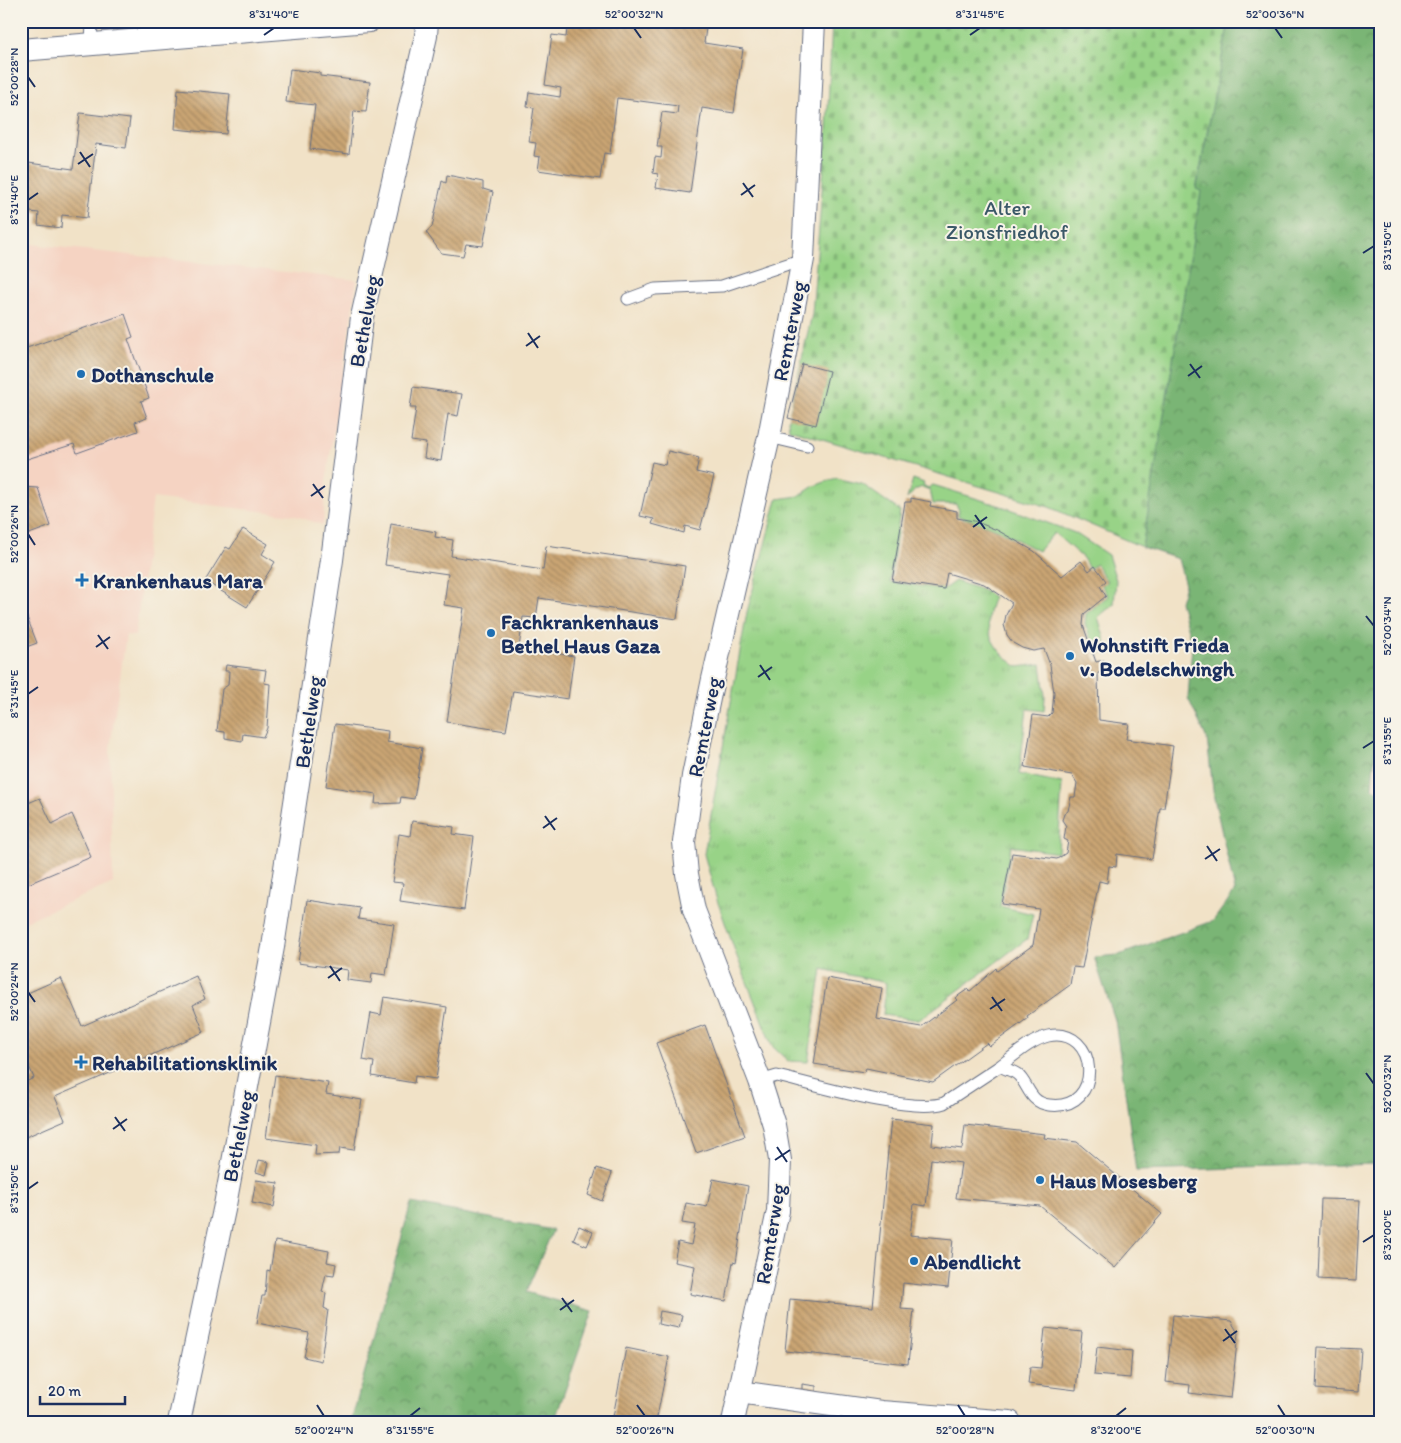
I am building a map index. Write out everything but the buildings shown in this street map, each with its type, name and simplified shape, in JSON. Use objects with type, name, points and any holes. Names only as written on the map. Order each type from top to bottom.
[{"type":"street","points":[[21,50],[91,46],[369,21]]},
{"type":"street","name":"Bethelweg","points":[[179,1422],[225,1206],[273,947],[332,560],[362,317],[426,36],[427,21]]},
{"type":"street","name":"Remterweg","points":[[733,1422],[778,1211],[780,1160],[774,1125],[760,1081],[694,910],[687,874],[684,842],[693,776],[713,678],[770,437],[803,259],[814,21]]},
{"type":"street","points":[[739,1392],[881,1412],[1010,1422]]},
{"type":"lane","points":[[91,46],[92,21]]},
{"type":"lane","points":[[628,300],[655,289],[722,286],[803,259]]},
{"type":"lane","points":[[770,437],[807,446]]},
{"type":"lane","points":[[760,1081],[777,1076],[886,1102],[935,1106],[944,1103],[1036,1041],[1049,1036],[1063,1036],[1075,1042],[1085,1052],[1090,1064],[1090,1078],[1084,1090],[1074,1100],[1062,1104],[1048,1104],[1035,1099],[1018,1074],[1000,1066]]},
{"type":"shaded area","name":"Krankenhaus Mara","points":[[21,243],[357,280],[326,481],[323,525],[293,515],[153,498],[135,636],[126,635],[110,748],[113,883],[21,923]]},
{"type":"green space","name":"Alter Zionsfriedhof","points":[[832,21],[1229,21],[1196,189],[1201,191],[1142,547],[1049,507],[789,429],[788,420],[812,314],[827,129]]},
{"type":"green space","points":[[1229,21],[1380,21],[1380,449],[1377,474],[1380,474],[1380,686],[1372,788],[1380,791],[1380,930],[1378,937],[1380,947],[1380,1164],[1136,1171],[1115,1020],[1094,957],[1119,955],[1213,921],[1235,891],[1214,798],[1207,739],[1188,698],[1192,645],[1180,602],[1185,585],[1178,559],[1142,547],[1201,191],[1196,190]]},
{"type":"green space","points":[[836,478],[862,484],[900,511],[890,582],[944,589],[955,581],[983,590],[994,597],[988,618],[989,628],[991,637],[1001,653],[1018,667],[1041,664],[1045,696],[1044,711],[1027,709],[1019,774],[1062,783],[1058,853],[1011,846],[1000,906],[1033,914],[1027,939],[919,1020],[883,1015],[886,983],[822,969],[808,1062],[788,1061],[772,1046],[736,954],[716,897],[704,854],[747,612],[777,499],[799,496],[814,486]]},
{"type":"green space","points":[[913,479],[924,483],[923,485],[928,488],[933,485],[1004,507],[1075,533],[1108,555],[1116,580],[1114,604],[1098,617],[1108,650],[1097,654],[1085,624],[1086,614],[1108,596],[1102,586],[1107,581],[1096,564],[1089,569],[1083,558],[1054,533],[1038,551],[997,529],[958,516],[959,510],[956,504],[933,504],[930,490],[922,487],[915,490],[907,499]]},
{"type":"green space","points":[[411,1203],[553,1230],[526,1292],[593,1311],[554,1422],[351,1422]]},
{"type":"place","name":"Dothanschule","points":[[81,374]]},
{"type":"place","name":"Krankenhaus Mara","points":[[82,580]]},
{"type":"place","name":"Fachkrankenhaus Bethel Haus Gaza","points":[[491,633]]},
{"type":"place","name":"Wohnstift Frieda v. Bodelschwingh","points":[[1070,656]]},
{"type":"place","name":"Rehabilitationsklinik","points":[[81,1062]]},
{"type":"place","name":"Haus Mosesberg","points":[[1040,1180]]},
{"type":"place","name":"Abendlicht","points":[[914,1261]]}]
